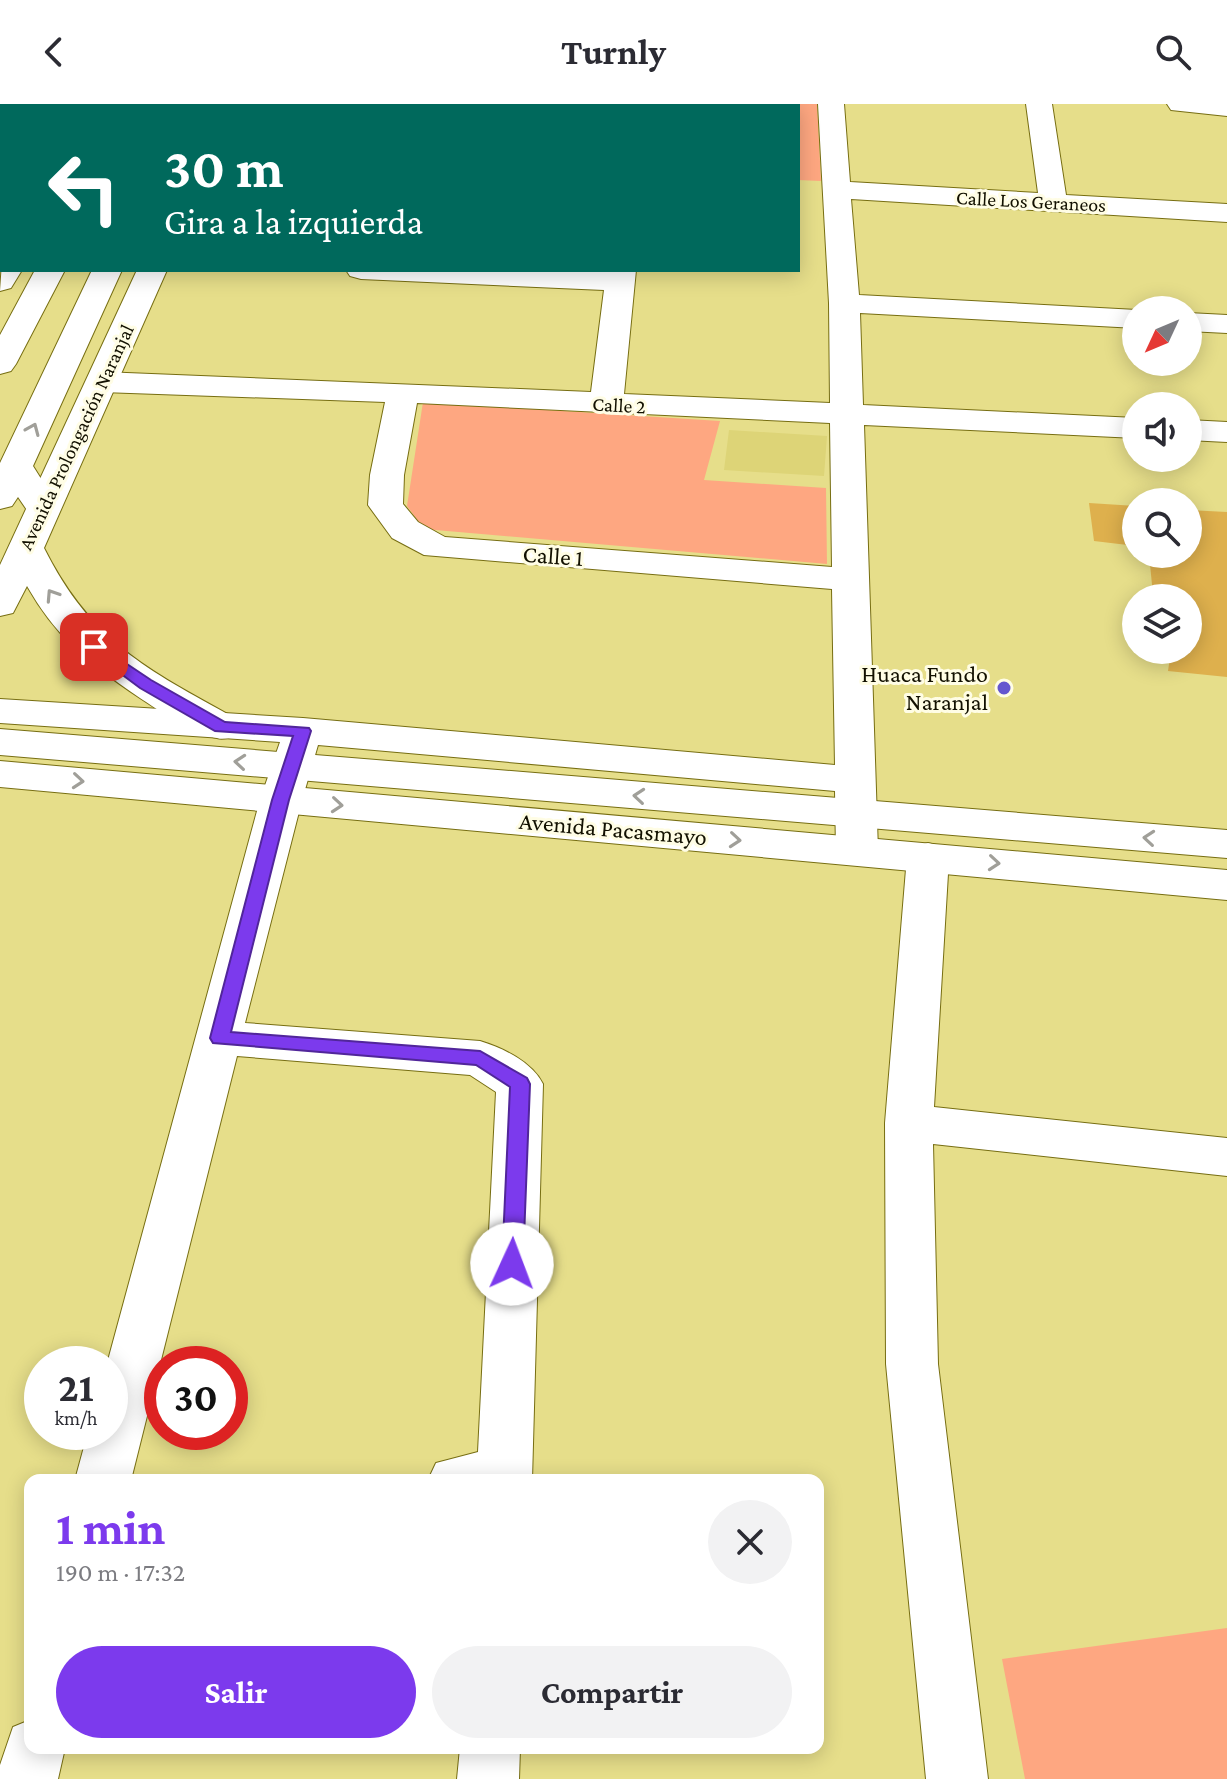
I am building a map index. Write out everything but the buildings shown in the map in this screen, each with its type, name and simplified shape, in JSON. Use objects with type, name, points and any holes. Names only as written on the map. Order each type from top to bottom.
[{"type":"street","points":[[831,104],[844,303],[856,815]]},
{"type":"street","points":[[1039,104],[1053,202]]},
{"type":"street","points":[[1180,104],[1227,108]]},
{"type":"street","name":"Calle Los Geraneos","points":[[835,190],[1227,213]]},
{"type":"street","points":[[0,364],[49,272]]},
{"type":"street","name":"Avenida Prolongación Naranjal","points":[[0,499],[106,272]]},
{"type":"street","name":"Avenida Prolongación Naranjal","points":[[0,605],[151,272]]},
{"type":"street","points":[[439,272],[621,276],[606,405]]},
{"type":"street","points":[[844,303],[1122,318]]},
{"type":"street","points":[[0,320],[32,304]]},
{"type":"street","points":[[1202,323],[1227,324]]},
{"type":"street","name":"Calle 2","points":[[102,382],[1122,427]]},
{"type":"street","name":"Calle 1","points":[[403,393],[387,475],[385,505],[405,530],[437,547],[850,579]]},
{"type":"street","points":[[1202,431],[1227,432]]},
{"type":"street","points":[[17,468],[43,509]]},
{"type":"street","points":[[26,548],[53,599],[94,647],[146,684],[221,727]]},
{"type":"street","name":"Avenida Pacasmayo","points":[[0,711],[221,727],[292,766]]},
{"type":"street","name":"Avenida Pacasmayo","points":[[0,742],[1227,844]]},
{"type":"street","points":[[105,1474],[292,766]]},
{"type":"street","name":"Avenida Pacasmayo","points":[[0,774],[292,766],[856,815],[928,857],[1227,885]]},
{"type":"street","points":[[928,857],[909,1123],[912,1364],[957,1779]]},
{"type":"street","points":[[220,1038],[480,1058],[520,1084],[488,1474]]},
{"type":"street","points":[[909,1123],[1227,1157]]},
{"type":"street","points":[[27,1779],[33,1754]]},
{"type":"street","points":[[488,1779],[490,1754]]},
{"type":"shaded area","points":[[800,104],[817,104],[821,181],[800,180]]},
{"type":"shaded area","points":[[423,402],[720,421],[704,480],[826,488],[827,564],[424,529],[407,506]]},
{"type":"shaded area","points":[[729,430],[827,436],[824,476],[724,470]]},
{"type":"shaded area","points":[[1227,1628],[1227,1779],[1025,1779],[1002,1659]]},
{"type":"place","name":"Huaca Fundo Naranjal","points":[[1004,688]]},
{"type":"route","points":[[94,647],[146,684],[221,727],[303,731],[281,800],[220,1038],[480,1058],[520,1084],[512,1264]]}]
